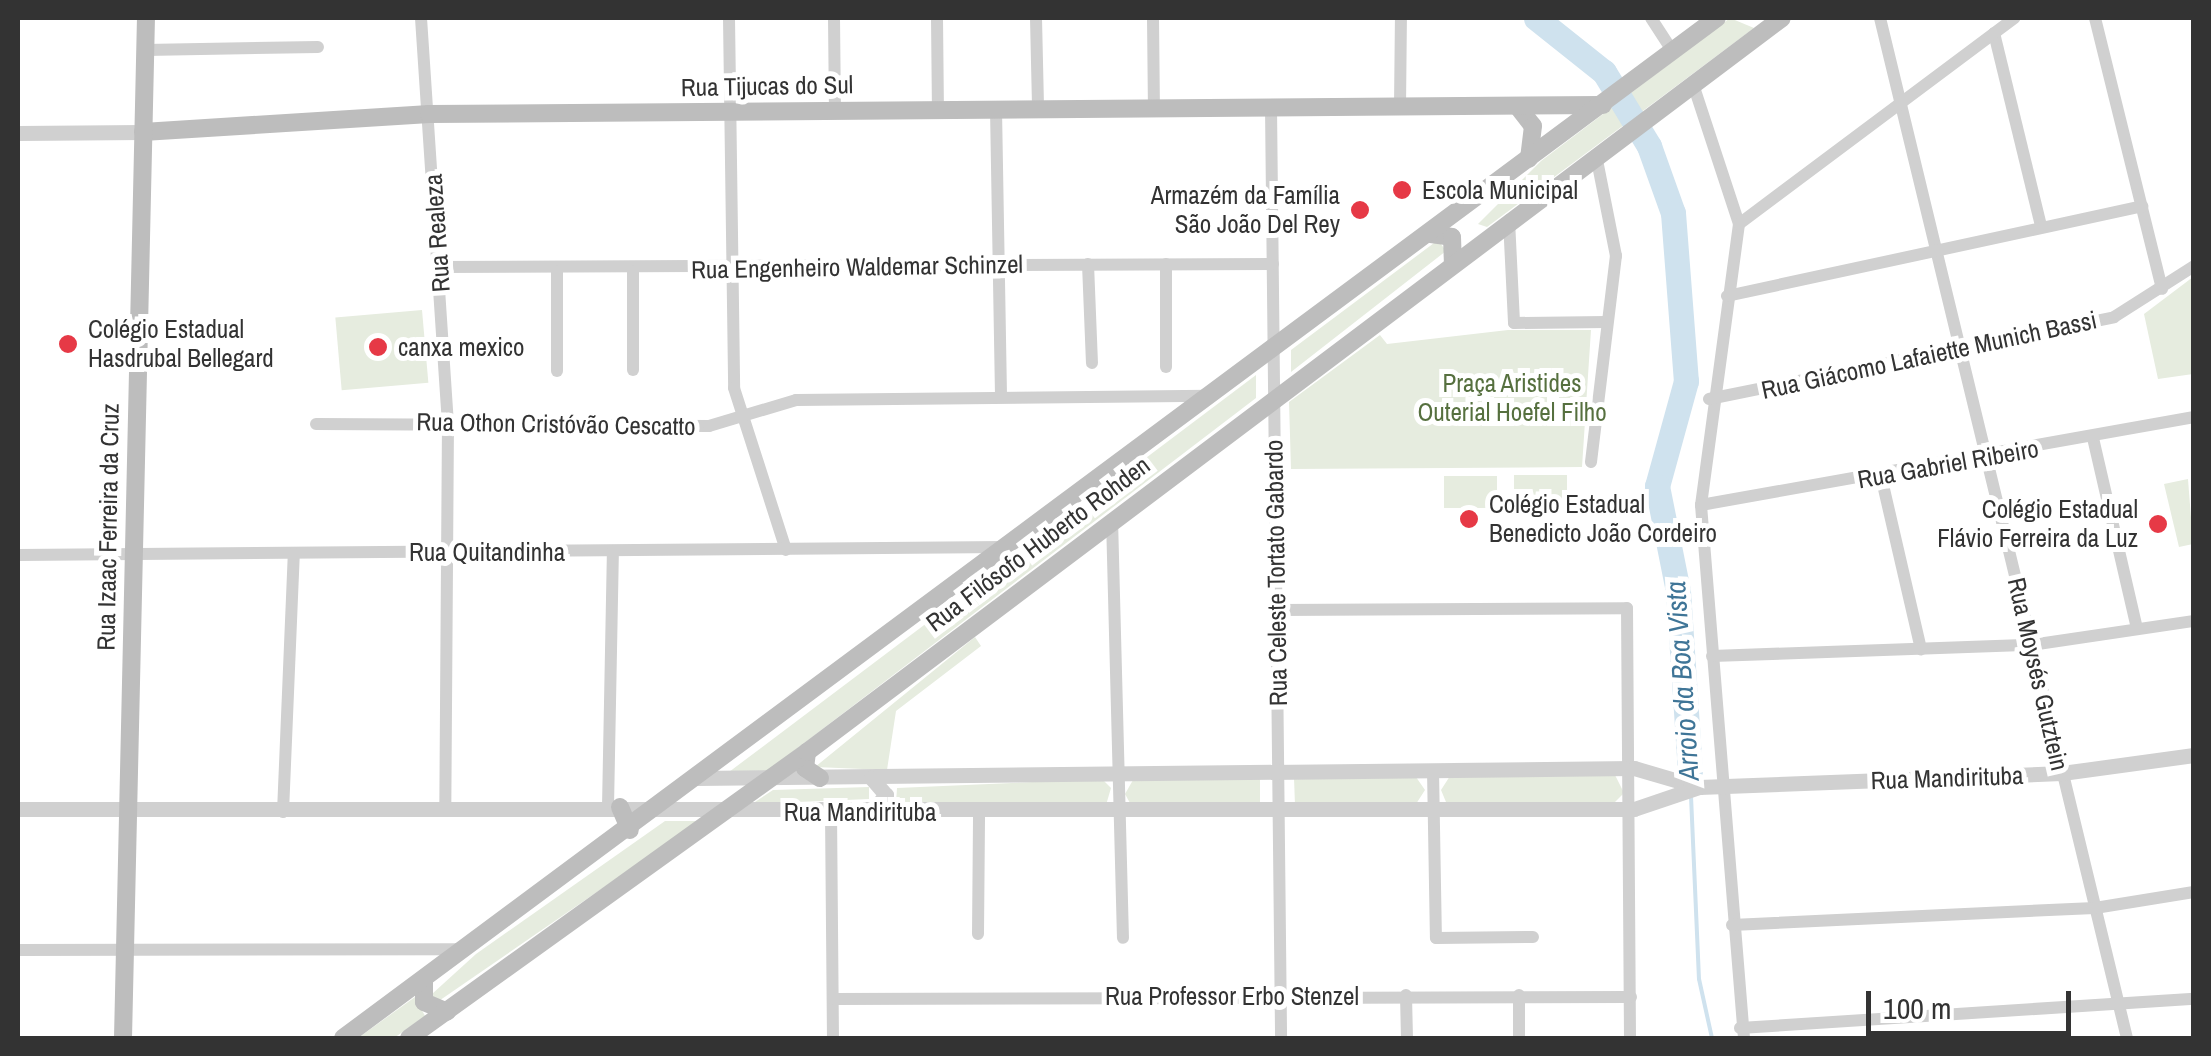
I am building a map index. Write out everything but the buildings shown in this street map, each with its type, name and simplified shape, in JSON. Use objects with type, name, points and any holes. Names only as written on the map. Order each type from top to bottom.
[{"type":"main road","name":"Rua Izaac Ferreira da Cruz","points":[[122,1038],[146,18]]},
{"type":"main road","points":[[1605,104],[1717,18]]},
{"type":"main road","points":[[1693,84],[1773,19]]},
{"type":"main road","name":"Rua Filósofo Huberto Rohden","points":[[409,1038],[807,752],[1274,393],[1693,84]]},
{"type":"main road","name":"Rua Tijucas do Sul","points":[[143,132],[429,114],[1605,104]]},
{"type":"main road","name":"Rua Filósofo Huberto Rohden","points":[[343,1038],[1016,547],[1605,104]]},
{"type":"main road","points":[[1518,107],[1536,138],[1528,161]]},
{"type":"main road","points":[[1464,208],[1468,228],[1488,236]]},
{"type":"main road","points":[[1431,234],[1455,242],[1453,262]]},
{"type":"main road","points":[[807,752],[806,768],[820,778]]},
{"type":"main road","points":[[614,807],[630,830]]},
{"type":"main road","points":[[426,978],[424,1002],[446,1012]]},
{"type":"street","name":"Rua Realeza","points":[[421,18],[440,267],[452,552],[445,810]]},
{"type":"street","points":[[729,18],[728,270],[734,388],[747,415],[786,550]]},
{"type":"street","points":[[834,18],[835,110]]},
{"type":"street","points":[[937,18],[938,110]]},
{"type":"street","points":[[1036,18],[1038,109]]},
{"type":"street","points":[[1153,18],[1154,108]]},
{"type":"street","points":[[1400,18],[1400,107]]},
{"type":"street","points":[[1652,18],[1673,52]]},
{"type":"street","name":"Rua Moysés Gutztein","points":[[1880,18],[2127,1038]]},
{"type":"street","points":[[1739,224],[2014,18]]},
{"type":"street","points":[[2096,18],[2162,289]]},
{"type":"street","points":[[1994,33],[2041,226]]},
{"type":"street","points":[[145,50],[318,47]]},
{"type":"street","points":[[1693,84],[1739,224],[1709,400],[1701,505],[1742,1033],[2120,1010],[2194,999]]},
{"type":"street","name":"Rua Celeste Tortato Gabardo","points":[[1271,107],[1282,1038]]},
{"type":"street","points":[[996,109],[1000,394]]},
{"type":"street","name":"Rua Tijucas do Sul","points":[[18,133],[143,132]]},
{"type":"street","points":[[1591,462],[1616,256],[1596,155]]},
{"type":"street","points":[[1726,296],[1936,246],[2142,206]]},
{"type":"street","points":[[1509,220],[1514,323],[1606,322]]},
{"type":"street","points":[[1088,264],[1092,363]]},
{"type":"street","points":[[1166,264],[1166,367]]},
{"type":"street","name":"Rua Engenheiro Waldemar Schinzel","points":[[440,267],[633,271],[1273,264]]},
{"type":"street","name":"Rua Giácomo Lafaiette Munich Bassi","points":[[1709,400],[2114,317],[2194,266]]},
{"type":"street","points":[[557,371],[558,271]]},
{"type":"street","points":[[633,271],[633,370]]},
{"type":"street","name":"Rua Othon Cristóvão Cescatto","points":[[316,424],[448,421],[708,426],[796,400],[1000,394],[1216,396]]},
{"type":"street","points":[[1152,394],[1173,403],[1179,424]]},
{"type":"street","name":"Rua Gabriel Ribeiro","points":[[1701,505],[1987,460],[2194,417]]},
{"type":"street","points":[[2093,438],[2137,629]]},
{"type":"street","points":[[1881,476],[1921,648]]},
{"type":"street","points":[[1112,520],[1124,938]]},
{"type":"street","name":"Rua Quitandinha","points":[[18,555],[1016,547]]},
{"type":"street","points":[[956,548],[979,556],[982,572]]},
{"type":"street","points":[[613,551],[614,807]]},
{"type":"street","points":[[283,812],[294,554]]},
{"type":"street","points":[[1277,610],[1628,608],[1634,768],[1630,1038]]},
{"type":"street","points":[[1712,656],[2031,644],[2194,621]]},
{"type":"street","name":"Rua Mandirituba","points":[[696,778],[1634,768],[1699,787],[1722,787],[2062,773],[2194,755]]},
{"type":"street","points":[[1434,770],[1436,938],[1532,937]]},
{"type":"street","points":[[871,778],[886,795],[871,812]]},
{"type":"street","name":"Rua Mandirituba","points":[[18,809],[283,812],[662,806],[726,812],[1120,814],[1634,810],[1699,787]]},
{"type":"street","points":[[831,812],[833,1038]]},
{"type":"street","points":[[978,934],[979,812]]},
{"type":"street","points":[[1732,925],[2095,908],[2194,892]]},
{"type":"street","points":[[422,949],[426,978]]},
{"type":"street","points":[[18,950],[463,949]]},
{"type":"street","points":[[1406,995],[1406,1038]]},
{"type":"street","points":[[1518,1038],[1519,995]]},
{"type":"street","name":"Rua Professor Erbo Stenzel","points":[[833,999],[1631,997]]},
{"type":"green space","points":[[1730,18],[1754,28],[1487,227],[1478,224],[1541,161]]},
{"type":"green space","points":[[1438,240],[1446,251],[1291,372],[1291,350]]},
{"type":"green space","points":[[2193,277],[2193,374],[2158,379],[2144,314]]},
{"type":"green space","name":"canxa mexico","points":[[422,310],[428,383],[342,390],[335,318]]},
{"type":"green space","name":"Praça Aristides Outerial Hoefel Filho","points":[[1508,330],[1591,330],[1582,467],[1291,469],[1289,402],[1380,335],[1387,344]]},
{"type":"green space","points":[[1256,375],[1256,398],[761,776],[729,772]]},
{"type":"green space","points":[[1514,475],[1567,475],[1567,508],[1514,508]]},
{"type":"green space","points":[[1444,476],[1497,476],[1497,508],[1444,508]]},
{"type":"green space","points":[[2188,479],[2193,544],[2179,547],[2164,484]]},
{"type":"green space","points":[[975,637],[981,646],[896,711],[887,770],[815,767]]},
{"type":"green space","points":[[1615,775],[1624,793],[1615,802],[1446,802],[1441,790],[1450,776]]},
{"type":"green space","points":[[1416,777],[1425,790],[1416,804],[1295,805],[1294,778]]},
{"type":"green space","points":[[1102,779],[1111,788],[1106,805],[896,803],[897,788]]},
{"type":"green space","points":[[1260,779],[1260,805],[1130,803],[1125,794],[1133,780]]},
{"type":"green space","points":[[869,787],[869,799],[752,804],[773,790]]},
{"type":"green space","points":[[665,821],[700,821],[433,1005],[432,994],[476,954]]},
{"type":"green space","points":[[415,997],[425,1016],[394,1038],[358,1038]]},
{"type":"waterway","name":"Arroio da Boa Vista","points":[[1536,18],[1604,72],[1649,146],[1673,213],[1686,381],[1657,486],[1678,591],[1690,772]]},
{"type":"waterway","name":"Arroio da Boa Vista","points":[[1691,796],[1699,979],[1712,1038]]},
{"type":"place","name":"Escola Municipal","points":[[1402,190]]},
{"type":"place","name":"Armazém da Família São João Del Rey","points":[[1360,210]]},
{"type":"place","name":"Colégio Estadual Hasdrubal Bellegard","points":[[68,344]]},
{"type":"place","name":"canxa mexico","points":[[378,347]]},
{"type":"place","name":"Colégio Estadual Benedicto João Cordeiro","points":[[1469,519]]},
{"type":"place","name":"Colégio Estadual Flávio Ferreira da Luz","points":[[2158,524]]}]
